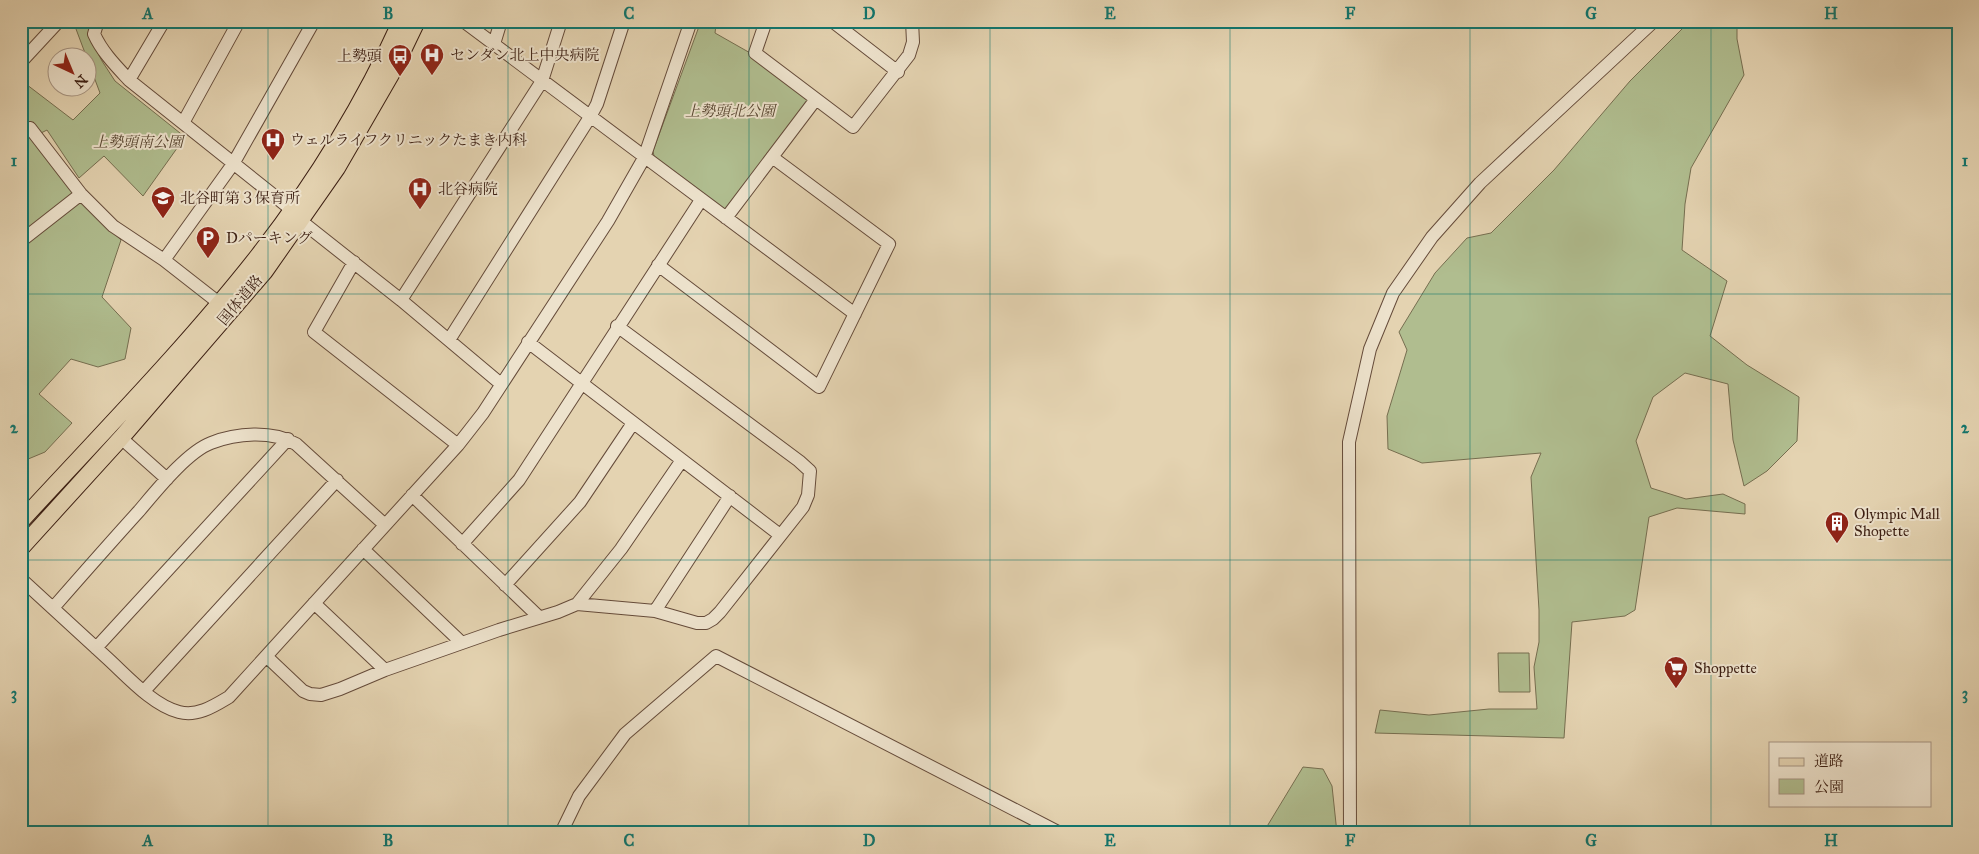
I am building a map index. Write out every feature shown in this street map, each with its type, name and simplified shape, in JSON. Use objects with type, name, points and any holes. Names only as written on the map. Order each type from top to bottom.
[{"type":"main road","name":"国体道路","points":[[21,548],[121,438],[264,271],[354,112],[381,62],[400,21]]},
{"type":"main road","name":"国体道路","points":[[21,520],[166,364],[258,256],[337,168],[393,71],[416,21]]},
{"type":"street","points":[[21,62],[59,21]]},
{"type":"street","points":[[98,21],[94,34],[98,42],[115,66],[129,80],[401,300],[501,384]]},
{"type":"street","points":[[129,80],[164,21]]},
{"type":"street","points":[[183,123],[239,21]]},
{"type":"street","points":[[164,260],[233,164],[314,21]]},
{"type":"street","points":[[463,21],[855,314]]},
{"type":"street","points":[[494,44],[501,21]]},
{"type":"street","points":[[401,300],[542,81],[561,21]]},
{"type":"street","points":[[449,340],[590,117],[597,104],[624,21]]},
{"type":"street","points":[[21,579],[144,691],[167,708],[181,713],[196,713],[211,708],[229,697],[458,446],[483,413],[608,221],[644,158],[691,21]]},
{"type":"street","points":[[766,21],[755,52],[853,127],[910,55],[913,42],[912,21]]},
{"type":"street","points":[[832,21],[898,72]]},
{"type":"street","points":[[1350,833],[1349,442],[1370,349],[1393,294],[1432,237],[1480,183],[1654,21]]},
{"type":"street","points":[[726,218],[816,99]]},
{"type":"street","points":[[30,128],[81,194],[113,226],[164,260],[219,303]]},
{"type":"street","points":[[658,265],[820,386],[888,244],[772,157]]},
{"type":"street","points":[[21,241],[81,194]]},
{"type":"street","points":[[462,544],[519,480],[700,200]]},
{"type":"street","points":[[354,262],[314,332],[458,446]]},
{"type":"street","points":[[266,656],[303,691],[321,695],[340,690],[385,670],[577,604],[655,611],[696,623],[706,623],[713,619],[806,501],[810,471],[618,326]]},
{"type":"street","points":[[528,342],[780,535]]},
{"type":"street","points":[[505,584],[580,502],[632,423]]},
{"type":"street","points":[[53,608],[167,479],[194,453],[210,443],[248,435],[276,436],[288,439],[337,480],[385,525]]},
{"type":"street","points":[[121,438],[167,479]]},
{"type":"street","points":[[96,648],[288,439]]},
{"type":"street","points":[[577,604],[621,549],[682,460]]},
{"type":"street","points":[[144,691],[337,480]]},
{"type":"street","points":[[412,495],[539,617]]},
{"type":"street","points":[[655,611],[730,496]]},
{"type":"street","points":[[363,549],[462,643]]},
{"type":"street","points":[[314,603],[385,670]]},
{"type":"street","points":[[561,833],[580,796],[625,734],[716,656],[1060,833]]},
{"type":"green space","name":"上勢頭南公園","points":[[73,21],[93,21],[88,34],[95,48],[83,48]]},
{"type":"green space","name":"上勢頭北公園","points":[[701,21],[716,25],[715,33],[752,54],[812,99],[725,214],[655,161],[653,151]]},
{"type":"green space","points":[[1690,21],[1737,21],[1737,39],[1744,75],[1691,168],[1685,204],[1682,250],[1727,281],[1710,336],[1747,365],[1799,397],[1797,441],[1767,471],[1744,486],[1733,440],[1728,384],[1685,373],[1653,397],[1636,441],[1651,488],[1686,499],[1723,494],[1745,504],[1745,514],[1677,508],[1649,517],[1635,610],[1625,616],[1572,622],[1564,738],[1375,733],[1380,710],[1429,715],[1489,709],[1537,709],[1534,667],[1539,642],[1539,610],[1531,477],[1541,453],[1422,463],[1388,449],[1387,416],[1407,350],[1399,332],[1435,273],[1467,238],[1491,233],[1554,170],[1630,81]]},
{"type":"green space","name":"上勢頭南公園","points":[[98,53],[115,81],[185,137],[143,196],[104,156],[79,178],[47,130],[39,134],[21,116],[22,81],[73,120],[95,98],[98,98],[100,93],[98,88]]},
{"type":"green space","points":[[21,123],[100,220],[121,240],[102,297],[131,328],[125,359],[98,367],[71,359],[39,394],[72,423],[45,452],[21,462]]},
{"type":"green space","points":[[1498,653],[1529,653],[1530,692],[1499,692]]},
{"type":"green space","points":[[1303,767],[1323,769],[1332,786],[1337,833],[1263,833]]},
{"type":"place","name":"センダン北上中央病院","points":[[432,76]]},
{"type":"place","name":"上勢頭","points":[[400,77]]},
{"type":"place","name":"ウェルライフクリニックたまき内科","points":[[273,161]]},
{"type":"place","name":"北谷病院","points":[[420,210]]},
{"type":"place","name":"北谷町第３保育所","points":[[163,219]]},
{"type":"place","name":"Dパーキング","points":[[208,259]]},
{"type":"place","name":"Olympic Mall Shopette","points":[[1837,544]]},
{"type":"place","name":"Shoppette","points":[[1676,689]]}]
